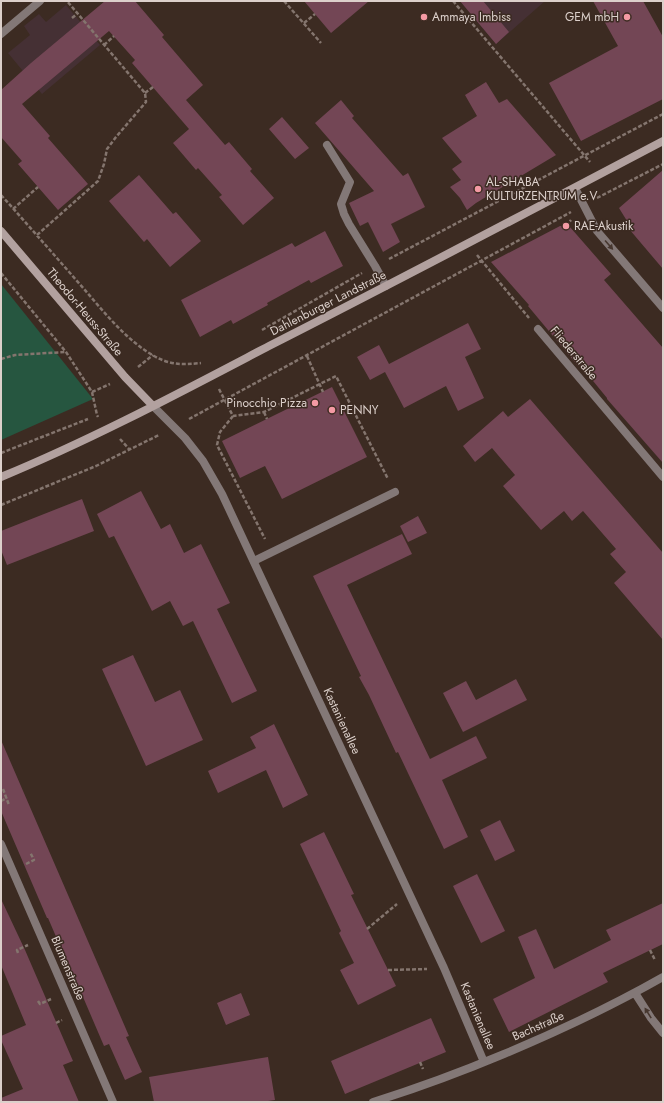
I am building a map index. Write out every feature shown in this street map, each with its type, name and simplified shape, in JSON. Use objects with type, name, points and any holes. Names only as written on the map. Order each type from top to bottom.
[{"type":"main road","name":"Dahlenburger Landstraße","points":[[1,477],[47,458],[110,428],[469,244],[663,141]]},
{"type":"main road","name":"Theodor-Heuss-Straße","points":[[1,231],[125,377],[153,406]]},
{"type":"street","points":[[1,34],[40,1]]},
{"type":"street","points":[[327,145],[350,182],[341,204],[344,214],[386,286]]},
{"type":"street","points":[[575,188],[597,231],[663,308]]},
{"type":"street","name":"Fliederstraße","points":[[538,329],[663,477]]},
{"type":"street","name":"Kastanienallee","points":[[153,406],[185,438],[203,461],[222,494],[444,968],[484,1062]]},
{"type":"street","points":[[254,561],[395,492]]},
{"type":"street","name":"Blumenstraße","points":[[1,844],[113,1102]]},
{"type":"street","name":"Bachstraße","points":[[373,1102],[430,1084],[549,1035],[635,993],[663,977]]},
{"type":"street","points":[[635,993],[651,1018],[663,1033]]},
{"type":"path","points":[[36,235],[98,181],[107,149],[146,102],[145,93],[67,1]]},
{"type":"path","points":[[284,1],[321,43]]},
{"type":"path","points":[[453,1],[601,174]]},
{"type":"path","points":[[72,18],[77,14]]},
{"type":"path","points":[[304,23],[315,14]]},
{"type":"path","points":[[104,45],[114,36]]},
{"type":"path","points":[[145,93],[153,87]]},
{"type":"path","points":[[258,332],[375,266],[663,114]]},
{"type":"path","points":[[1,505],[96,466],[175,427],[583,205],[663,164]]},
{"type":"path","points":[[13,209],[38,187]]},
{"type":"path","points":[[1,195],[108,316],[132,340],[153,355],[167,361],[183,365],[203,363]]},
{"type":"path","points":[[566,226],[571,220]]},
{"type":"path","name":"Fliederstraße","points":[[469,244],[538,329]]},
{"type":"path","points":[[1,274],[66,352],[92,392],[97,415]]},
{"type":"path","points":[[1,359],[15,355],[66,352]]},
{"type":"path","points":[[307,356],[323,392]]},
{"type":"path","points":[[271,553],[258,524],[217,445],[220,432],[233,416],[264,412],[336,376],[395,492]]},
{"type":"path","points":[[225,400],[233,416]]},
{"type":"path","points":[[264,412],[268,419]]},
{"type":"path","points":[[1,453],[89,418]]},
{"type":"path","points":[[3,789],[10,805]]},
{"type":"path","points":[[1,801],[7,798]]},
{"type":"path","points":[[30,852],[34,860]]},
{"type":"path","points":[[367,929],[409,893]]},
{"type":"path","points":[[650,950],[655,960]]},
{"type":"path","points":[[388,970],[444,968]]},
{"type":"path","points":[[420,1062],[424,1071]]},
{"type":"shaded area","points":[[460,1],[545,1],[496,44]]},
{"type":"shaded area","points":[[66,5],[100,45],[42,94],[8,53],[30,35],[24,26],[39,14],[46,22]]},
{"type":"green space","points":[[1,284],[93,399],[1,440]]},
{"type":"building","points":[[105,1],[135,1],[164,35],[162,37],[203,85],[186,100],[225,145],[229,142],[252,169],[250,171],[274,198],[243,225],[219,197],[222,195],[198,168],[196,170],[173,143],[189,129],[132,63],[135,60],[109,31],[22,104],[50,136],[48,138],[88,184],[58,210],[18,164],[22,161],[1,137],[1,90]]},
{"type":"building","points":[[304,1],[369,1],[331,33]]},
{"type":"building","points":[[460,1],[483,1],[509,32],[496,44]]},
{"type":"building","points":[[593,1],[643,1],[663,37],[663,99],[581,141],[549,83],[618,46]]},
{"type":"building","points":[[486,82],[499,103],[507,99],[556,155],[476,203],[467,210],[460,198],[450,187],[461,180],[452,169],[462,162],[442,138],[477,116],[465,95]]},
{"type":"building","points":[[341,100],[354,116],[352,118],[403,176],[408,173],[425,207],[391,224],[400,242],[383,252],[368,222],[360,226],[349,203],[374,191],[315,123]]},
{"type":"building","points":[[282,117],[309,148],[295,159],[269,129]]},
{"type":"building","points":[[663,170],[663,269],[624,223],[627,221],[619,208]]},
{"type":"building","points":[[139,175],[173,214],[176,212],[201,241],[170,267],[147,239],[144,242],[109,201]]},
{"type":"building","points":[[560,226],[570,227],[611,274],[604,280],[663,348],[663,463],[607,399],[580,365],[578,366],[528,306],[529,305],[491,262]]},
{"type":"building","points":[[325,231],[343,266],[311,283],[309,280],[233,324],[231,320],[200,337],[181,300],[292,243],[295,247]]},
{"type":"building","points":[[468,323],[481,349],[465,357],[484,398],[458,411],[446,386],[404,408],[385,372],[370,380],[357,357],[379,345],[389,364]]},
{"type":"building","points":[[332,387],[367,457],[282,499],[265,466],[240,478],[222,441]]},
{"type":"building","points":[[530,399],[663,553],[663,640],[614,583],[626,572],[610,554],[616,549],[583,511],[572,521],[564,511],[541,530],[503,486],[515,475],[492,448],[475,462],[463,446],[503,411],[508,417]]},
{"type":"building","points":[[141,491],[161,529],[170,524],[184,553],[201,544],[230,603],[217,609],[257,691],[232,703],[193,621],[183,626],[170,601],[152,611],[114,536],[109,538],[97,514]]},
{"type":"building","points":[[82,499],[94,531],[7,565],[1,550],[1,531]]},
{"type":"building","points":[[418,516],[427,533],[408,542],[400,526]]},
{"type":"building","points":[[402,534],[412,554],[347,585],[430,759],[476,736],[487,758],[442,780],[468,837],[444,849],[398,752],[396,753],[359,677],[361,676],[313,576]]},
{"type":"building","points":[[133,655],[155,702],[180,690],[203,740],[146,766],[102,669]]},
{"type":"building","points":[[516,679],[527,700],[463,732],[443,693],[466,681],[476,700]]},
{"type":"building","points":[[274,724],[308,795],[283,808],[266,770],[218,793],[208,771],[256,748],[250,737]]},
{"type":"building","points":[[1,740],[129,1036],[126,1037],[142,1072],[125,1080],[109,1044],[104,1046],[1,811]]},
{"type":"building","points":[[500,820],[515,851],[495,861],[480,830]]},
{"type":"building","points":[[324,832],[354,894],[351,895],[396,986],[358,1005],[340,970],[354,963],[339,933],[341,931],[300,844]]},
{"type":"building","points":[[477,874],[505,931],[481,943],[453,886]]},
{"type":"building","points":[[1,899],[25,950],[73,1061],[63,1065],[79,1102],[1,1102],[1,1098],[23,1089],[1,1040],[1,1036],[26,1025],[1,965]]},
{"type":"building","points":[[663,903],[663,944],[603,973],[608,982],[509,1032],[493,999],[535,978],[518,937],[536,929],[554,969],[611,940],[606,930]]},
{"type":"building","points":[[241,993],[250,1015],[226,1025],[217,1003]]},
{"type":"building","points":[[431,1018],[446,1052],[345,1094],[331,1061]]},
{"type":"building","points":[[268,1057],[275,1100],[261,1102],[154,1102],[149,1077]]},
{"type":"place","name":"Ammaya Imbiss","points":[[424,17]]},
{"type":"place","name":"GEM mbH","points":[[627,17]]},
{"type":"place","name":"AL-SHABA KULTURZENTRUM e.V","points":[[478,189]]},
{"type":"place","name":"RAE-Akustik","points":[[566,226]]},
{"type":"place","name":"Pinocchio Pizza","points":[[315,403]]},
{"type":"place","name":"PENNY","points":[[332,410]]}]
